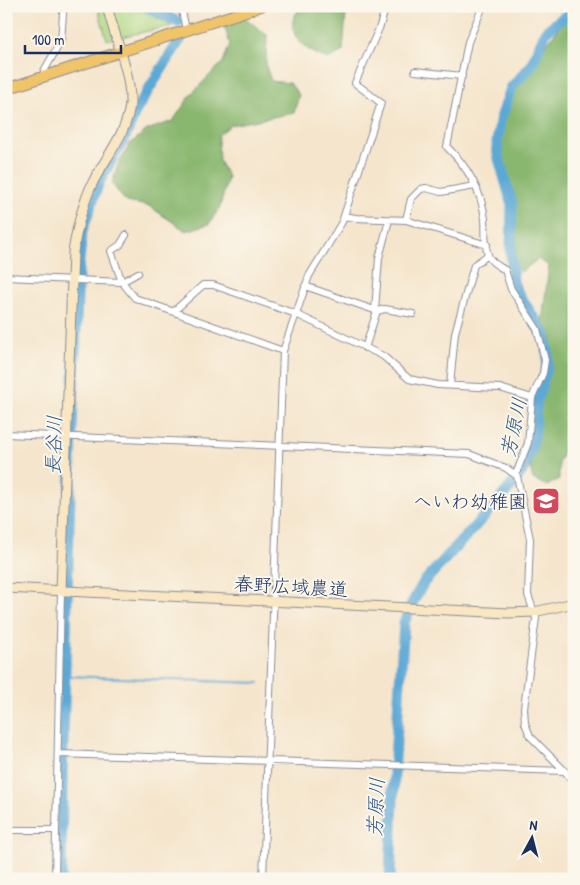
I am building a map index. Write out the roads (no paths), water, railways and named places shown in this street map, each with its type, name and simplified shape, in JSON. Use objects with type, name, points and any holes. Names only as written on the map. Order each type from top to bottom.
[{"type":"main road","points":[[6,89],[261,6]]},
{"type":"street","points":[[55,879],[61,590],[70,437],[76,280],[74,252],[82,207],[94,181],[122,132],[128,114],[129,90],[107,6]]},
{"type":"street","points":[[181,6],[186,30]]},
{"type":"street","points":[[263,879],[283,351],[305,286],[315,264],[344,216],[381,103],[355,83],[380,26],[386,6]]},
{"type":"street","points":[[483,6],[468,42],[447,148],[460,159],[475,186],[485,217],[488,255],[494,263],[505,270],[511,289],[537,329],[542,344],[545,360],[543,373],[532,398],[531,432],[516,475]]},
{"type":"street","points":[[44,76],[44,71],[61,41],[63,14]]},
{"type":"street","points":[[415,71],[462,76]]},
{"type":"street","points":[[406,220],[411,199],[421,189],[426,188],[441,192],[475,186]]},
{"type":"street","points":[[344,216],[406,220],[487,245]]},
{"type":"street","points":[[365,348],[376,311],[379,258],[389,220]]},
{"type":"street","points":[[126,235],[120,245],[111,251],[122,282],[135,298],[283,351]]},
{"type":"street","points":[[450,385],[455,332],[474,265],[488,255]]},
{"type":"street","points":[[6,277],[122,282],[138,273]]},
{"type":"street","points":[[174,312],[176,307],[203,285],[213,285],[296,314],[329,328],[383,356],[409,379],[423,383],[500,388],[532,398]]},
{"type":"street","points":[[305,286],[376,311],[385,309],[413,314]]},
{"type":"street","points":[[6,434],[469,454],[506,468],[516,475],[519,484],[530,539],[528,594],[536,618],[524,708],[525,723],[530,736],[565,771],[574,784]]},
{"type":"street","name":"春野広域農道","points":[[6,588],[509,613],[534,612],[574,603]]},
{"type":"street","points":[[58,754],[565,771]]},
{"type":"street","points":[[6,830],[56,830]]},
{"type":"waterway","name":"長谷川","points":[[145,6],[178,22]]},
{"type":"waterway","name":"芳原川","points":[[390,879],[394,773],[404,623],[411,605],[424,582],[508,490],[522,471],[534,438],[536,403],[547,367],[548,353],[544,333],[516,290],[513,282],[511,252],[512,204],[498,155],[497,143],[500,121],[511,88],[531,66],[546,31],[574,9]]},
{"type":"waterway","name":"長谷川","points":[[61,879],[71,457],[78,271],[82,231],[99,182],[126,135],[136,110],[181,38]]},
{"type":"waterway","points":[[66,676],[259,683]]},
{"type":"place","name":"へいわ幼稚園","points":[[546,501]]}]
